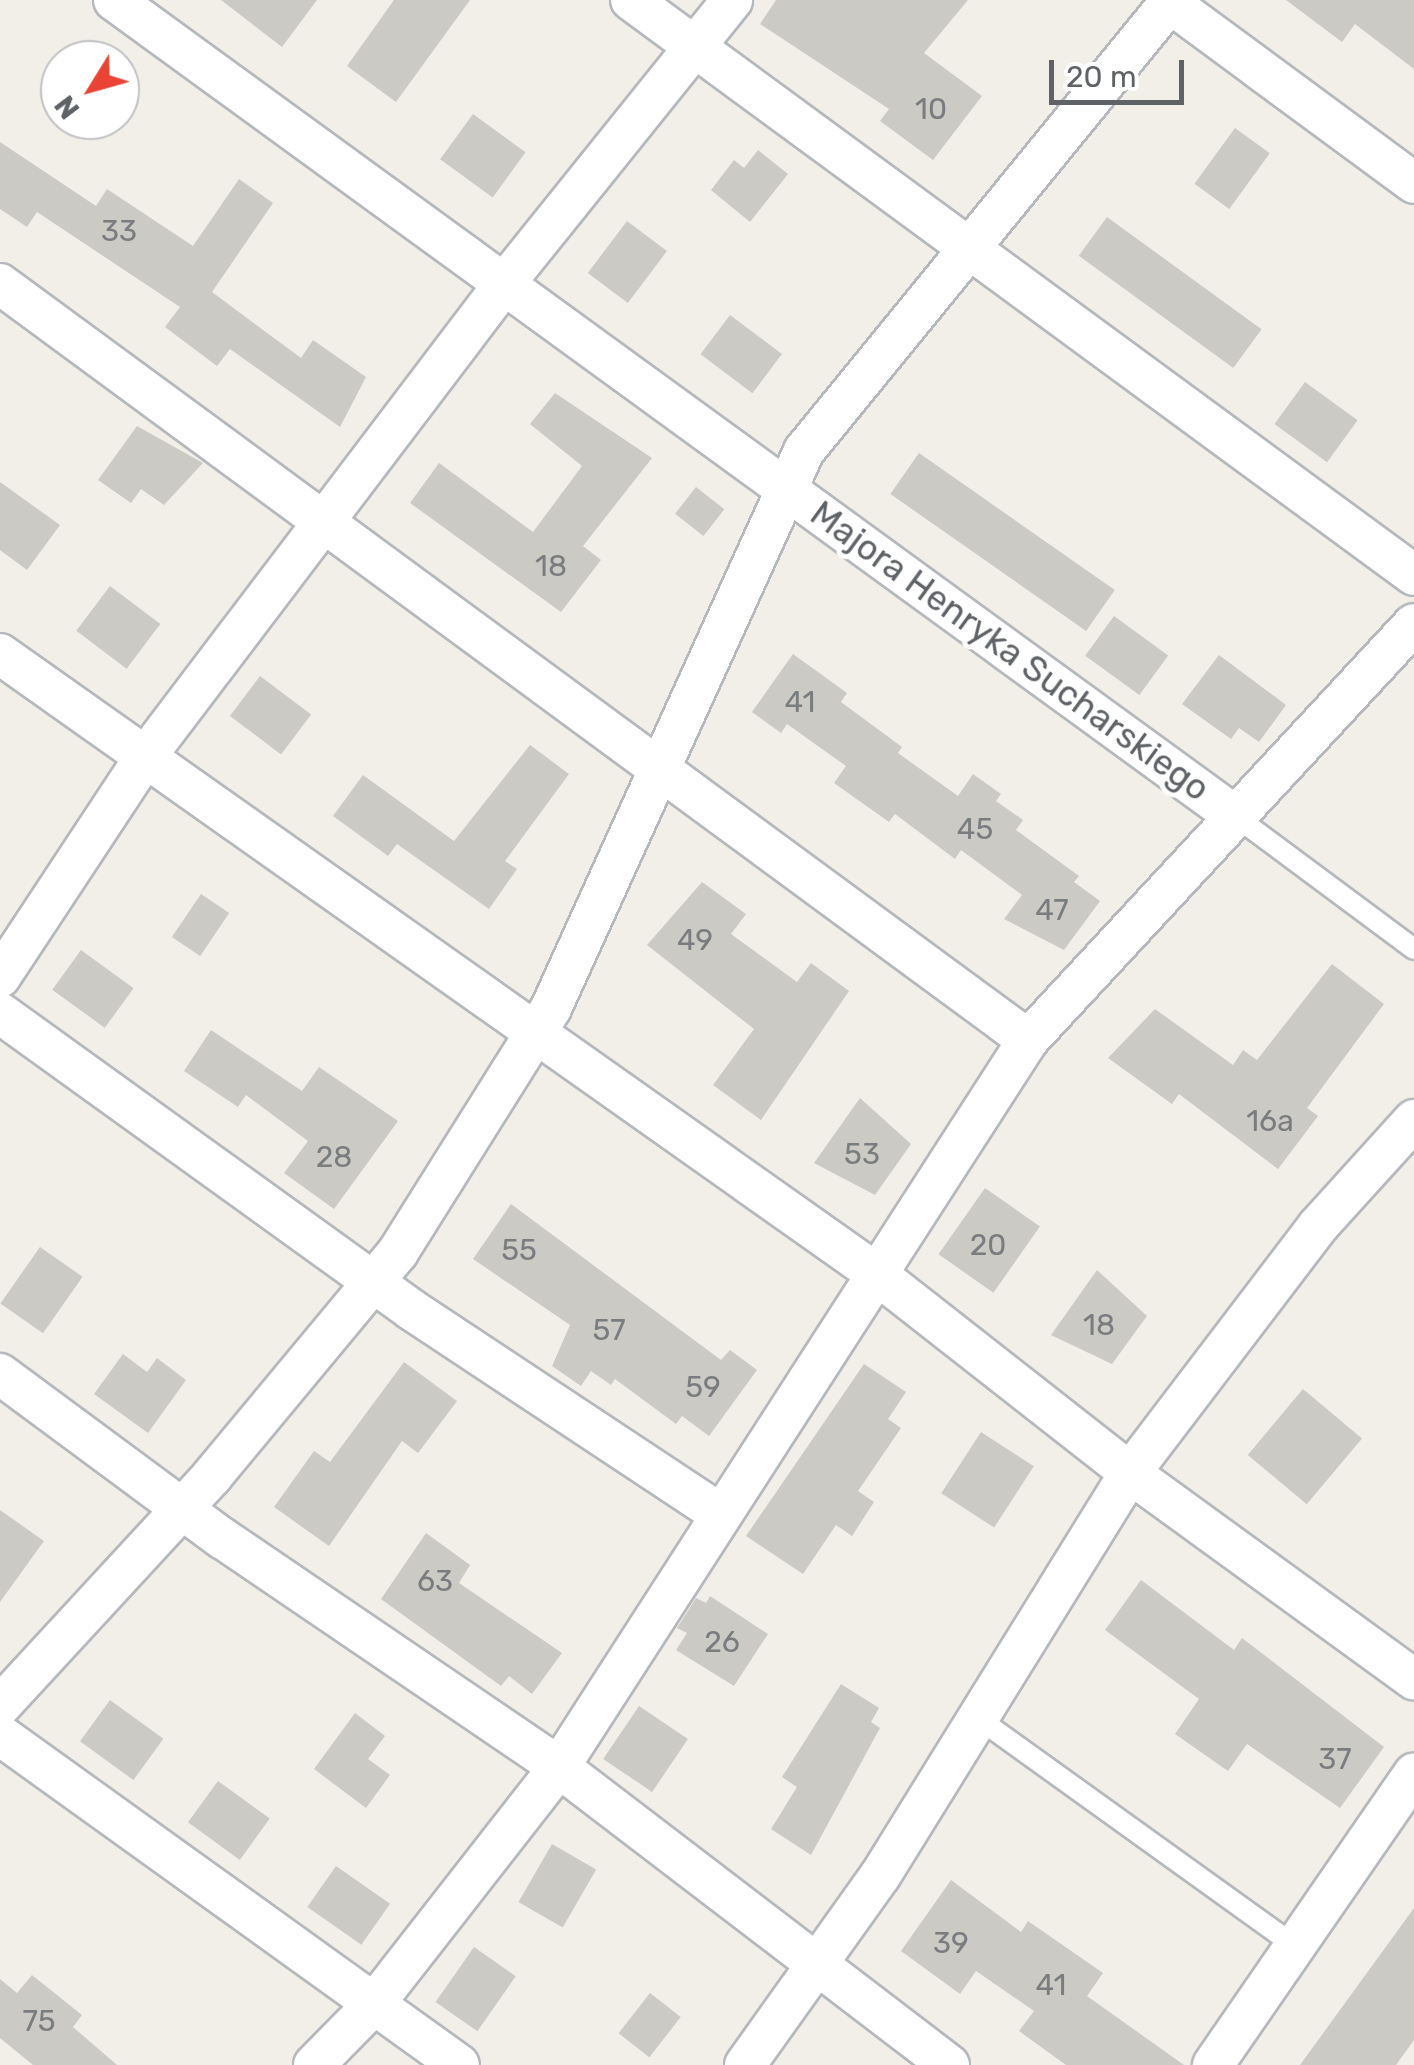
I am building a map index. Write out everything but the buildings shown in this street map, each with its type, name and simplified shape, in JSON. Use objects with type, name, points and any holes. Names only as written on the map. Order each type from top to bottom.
[{"type":"street","name":"Majora Henryka Sucharskiego","points":[[114,0],[1235,816]]},
{"type":"street","points":[[631,0],[1414,575]]},
{"type":"street","points":[[0,977],[143,760],[504,284],[732,0]]},
{"type":"street","name":"Majora Henryka Sucharskiego","points":[[0,1706],[376,1283],[534,1038],[785,485],[966,247],[1169,1],[1414,182]]},
{"type":"street","points":[[0,284],[327,519],[1028,1040]]},
{"type":"street","points":[[314,2065],[374,2004],[559,1766],[874,1272],[1028,1040],[1414,624]]},
{"type":"street","points":[[0,654],[534,1038],[874,1272],[1130,1474],[1414,1678]]},
{"type":"street","points":[[0,1012],[376,1283],[720,1514]]},
{"type":"street","points":[[744,2065],[820,1968],[1130,1474],[1307,1240],[1414,1120]]},
{"type":"street","points":[[0,1374],[180,1508],[559,1766],[949,2065]]},
{"type":"street","points":[[0,1736],[459,2065]]},
{"type":"street","points":[[1212,2065],[1292,1944],[1414,1774]]},
{"type":"lane","points":[[1235,816],[1414,950]]},
{"type":"lane","points":[[976,1716],[1292,1944]]}]
